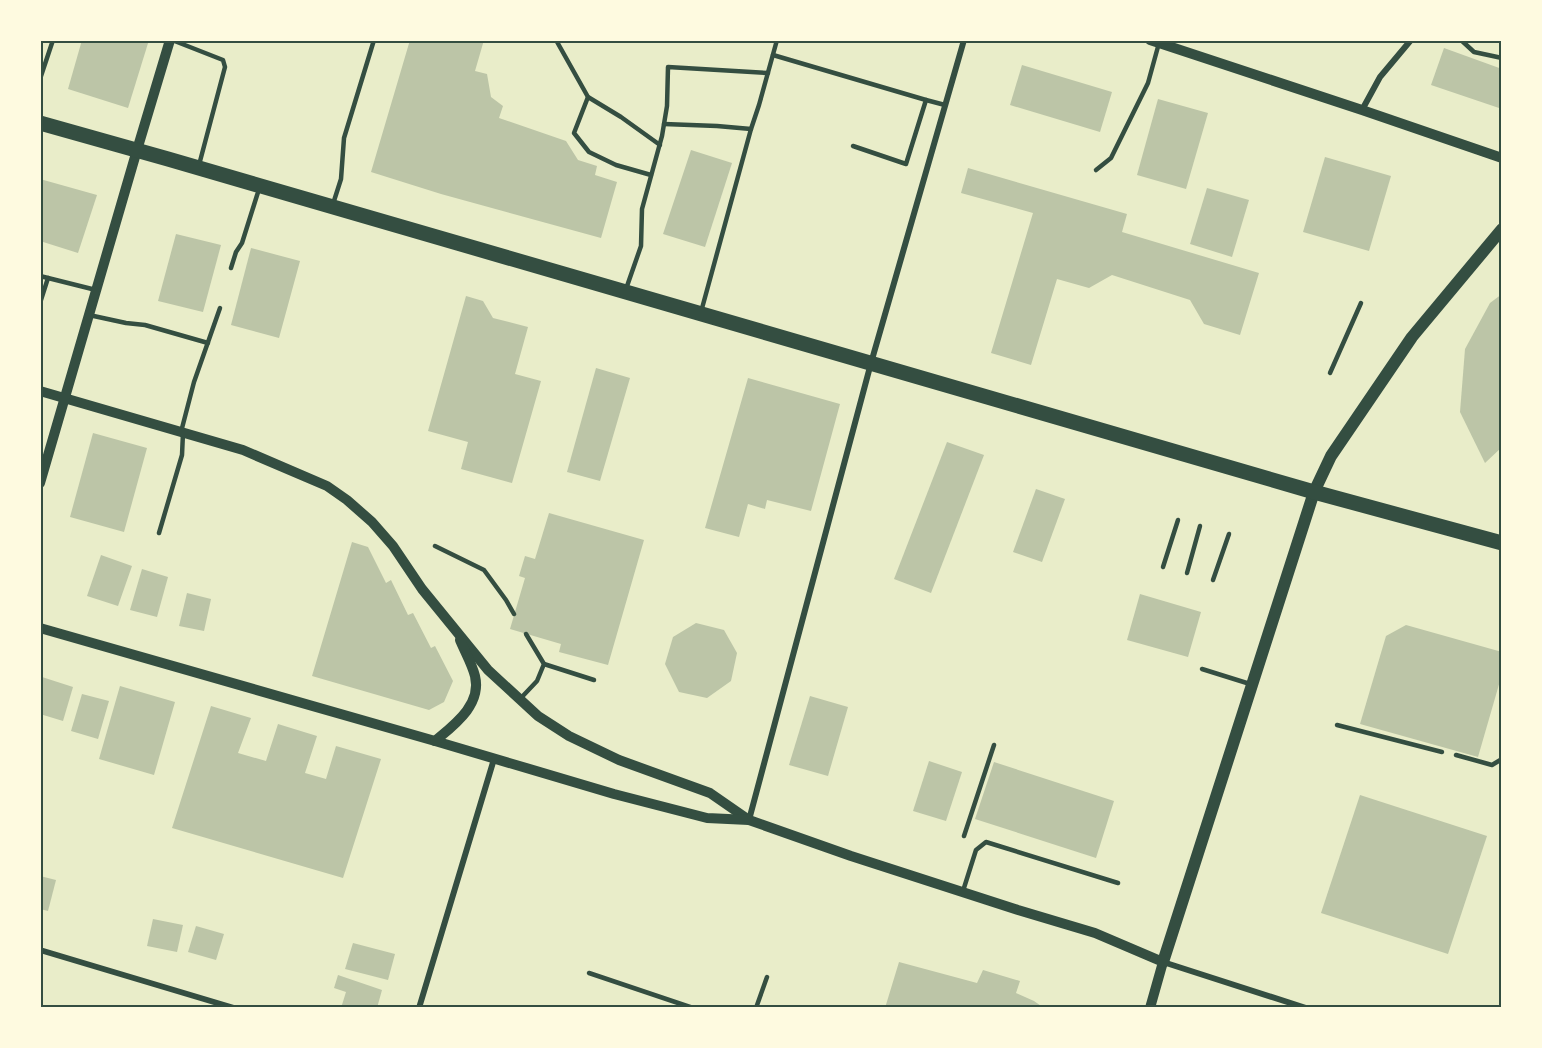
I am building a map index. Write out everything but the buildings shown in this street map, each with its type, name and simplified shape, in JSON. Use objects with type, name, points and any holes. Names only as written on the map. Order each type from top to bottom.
[{"type":"main road","points":[[40,123],[1314,492],[1502,543]]},
{"type":"main road","points":[[1163,962],[1314,492],[1331,456],[1412,337],[1502,229]]},
{"type":"street","points":[[40,483],[171,40]]},
{"type":"street","points":[[749,820],[871,363],[964,40]]},
{"type":"street","points":[[1362,110],[1380,77],[1411,40]]},
{"type":"street","points":[[1154,42],[1502,158]]},
{"type":"street","points":[[40,391],[243,450],[327,486],[372,522],[393,546],[422,589],[488,670],[538,716],[569,736],[619,760],[711,793],[749,820],[851,856],[1095,933],[1163,962],[1306,1008]]},
{"type":"street","points":[[40,628],[614,794],[707,818],[749,820]]},
{"type":"street","points":[[435,741],[465,715],[476,687],[475,676],[456,630]]},
{"type":"street","points":[[419,1008],[494,759]]},
{"type":"street","points":[[40,950],[234,1008]]},
{"type":"street","points":[[1150,1008],[1163,962]]},
{"type":"lane","points":[[40,79],[53,40]]},
{"type":"lane","points":[[171,40],[224,60],[225,67],[198,168]]},
{"type":"lane","points":[[332,206],[341,179],[344,138],[374,40]]},
{"type":"lane","points":[[556,40],[588,98],[621,117],[660,145]]},
{"type":"lane","points":[[701,315],[777,40]]},
{"type":"lane","points":[[1461,40],[1474,52],[1502,58]]},
{"type":"lane","points":[[1096,170],[1111,158],[1148,83],[1154,42]]},
{"type":"lane","points":[[773,55],[945,105]]},
{"type":"lane","points":[[626,292],[641,246],[642,209],[664,124],[668,68],[768,73]]},
{"type":"lane","points":[[588,98],[574,133],[589,152],[616,165],[651,175]]},
{"type":"lane","points":[[853,146],[906,164],[926,100]]},
{"type":"lane","points":[[664,124],[751,129]]},
{"type":"lane","points":[[231,268],[236,252],[242,243],[260,185]]},
{"type":"lane","points":[[40,276],[96,290]]},
{"type":"lane","points":[[40,303],[48,278]]},
{"type":"lane","points":[[1330,373],[1361,303]]},
{"type":"lane","points":[[159,533],[182,455],[182,432],[194,382],[220,308]]},
{"type":"lane","points":[[89,315],[126,323],[145,324],[208,343]]},
{"type":"lane","points":[[1163,567],[1178,520]]},
{"type":"lane","points":[[1187,573],[1200,526]]},
{"type":"lane","points":[[1213,580],[1229,534]]},
{"type":"lane","points":[[435,546],[484,570],[514,614]]},
{"type":"lane","points":[[526,634],[544,664],[594,680]]},
{"type":"lane","points":[[520,700],[537,681],[544,664]]},
{"type":"lane","points":[[1202,669],[1252,685]]},
{"type":"lane","points":[[1337,725],[1442,752]]},
{"type":"lane","points":[[964,836],[994,745]]},
{"type":"lane","points":[[1456,755],[1492,765],[1502,759]]},
{"type":"lane","points":[[963,891],[976,850],[986,842],[1118,883]]},
{"type":"lane","points":[[589,973],[693,1008]]},
{"type":"lane","points":[[756,1008],[767,977]]}]
